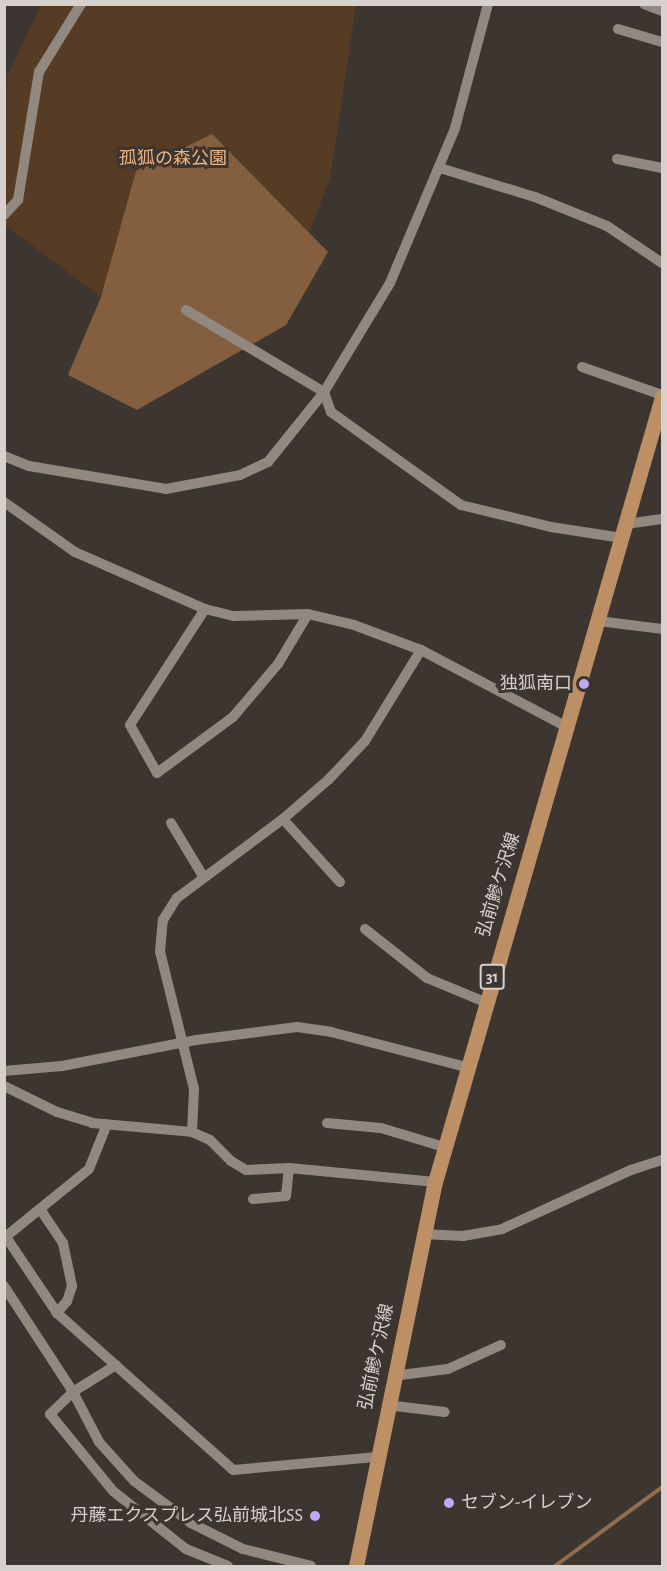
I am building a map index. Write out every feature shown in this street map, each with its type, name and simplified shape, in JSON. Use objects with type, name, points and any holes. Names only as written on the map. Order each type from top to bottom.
[{"type":"main road","name":"弘前鰺ケ沢線","points":[[356,1566],[393,1376],[444,1147],[624,531],[657,434],[663,396]]},
{"type":"street","points":[[4,215],[18,200],[39,72],[81,4]]},
{"type":"street","points":[[4,456],[29,466],[166,489],[240,475],[268,462],[324,392],[390,283],[440,168],[475,62],[488,4]]},
{"type":"street","points":[[644,4],[663,10]]},
{"type":"street","points":[[618,29],[663,42]]},
{"type":"street","points":[[617,159],[663,168]]},
{"type":"street","points":[[440,168],[535,197],[608,226],[663,263]]},
{"type":"street","points":[[186,310],[324,392],[331,412],[461,505],[551,527],[624,531],[663,519]]},
{"type":"street","points":[[582,367],[663,396]]},
{"type":"street","points":[[4,502],[75,552],[205,609],[234,616],[308,614],[354,625],[421,650],[567,727]]},
{"type":"street","points":[[205,609],[130,725],[157,773],[232,717],[278,664],[308,614]]},
{"type":"street","points":[[598,621],[663,628]]},
{"type":"street","points":[[192,1132],[194,1089],[160,952],[163,920],[177,898],[203,876],[283,819],[364,741],[421,650]]},
{"type":"street","points":[[283,819],[340,882]]},
{"type":"street","points":[[171,823],[203,876]]},
{"type":"street","points":[[365,929],[427,978],[485,1002]]},
{"type":"street","points":[[4,1071],[62,1066],[183,1043],[297,1027],[332,1032],[466,1067]]},
{"type":"street","points":[[4,1086],[57,1112],[107,1124],[192,1132],[210,1140],[231,1161],[246,1170],[289,1168],[435,1182]]},
{"type":"street","points":[[327,1123],[381,1128],[444,1147]]},
{"type":"street","points":[[107,1124],[89,1168],[5,1237],[57,1313],[233,1470],[377,1457]]},
{"type":"street","points":[[423,1234],[464,1236],[502,1229],[630,1170],[663,1160]]},
{"type":"street","points":[[253,1199],[286,1196],[289,1168]]},
{"type":"street","points":[[40,1209],[63,1243],[63,1258],[72,1286],[67,1301],[57,1313]]},
{"type":"street","points":[[4,1286],[73,1392],[99,1442],[127,1473],[191,1523],[243,1549],[311,1566]]},
{"type":"street","points":[[393,1376],[448,1369],[501,1345]]},
{"type":"street","points":[[116,1365],[73,1392],[50,1414],[112,1491],[186,1549],[228,1566]]},
{"type":"street","points":[[387,1405],[445,1412]]},
{"type":"green space","name":"孤狐の森公園","points":[[41,5],[356,5],[330,179],[269,336],[137,324],[5,225],[7,77]]},
{"type":"green space","points":[[212,134],[328,252],[286,325],[137,410],[68,375],[101,297],[136,171]]},
{"type":"waterway","points":[[555,1566],[662,1487]]},
{"type":"place","name":"独狐南口","points":[[584,684]]},
{"type":"place","name":"セブン-イレブン","points":[[449,1503]]},
{"type":"place","name":"丹藤エクスプレス弘前城北SS","points":[[315,1516]]}]
